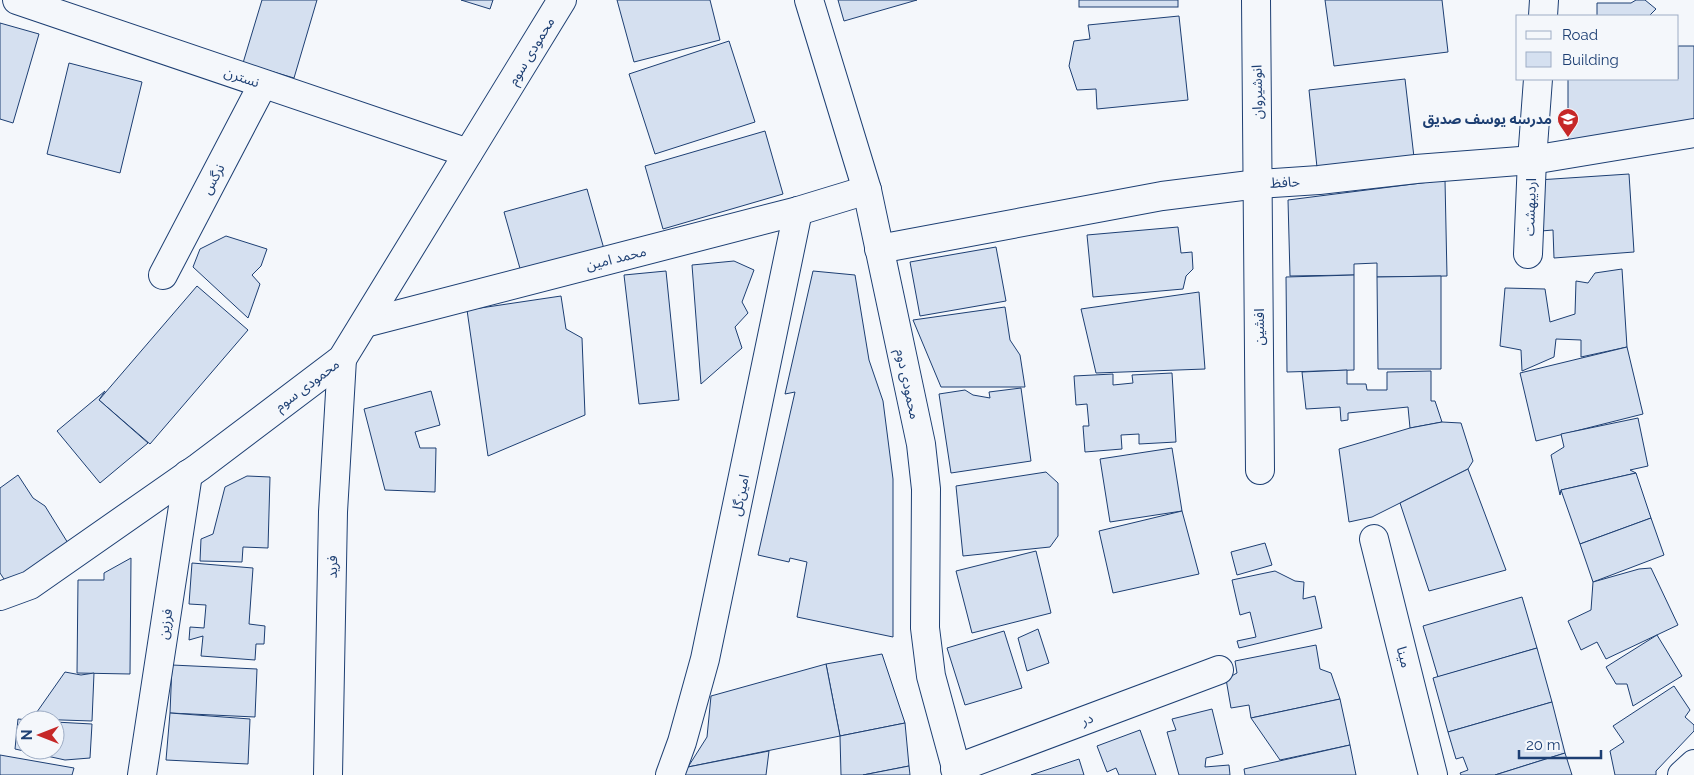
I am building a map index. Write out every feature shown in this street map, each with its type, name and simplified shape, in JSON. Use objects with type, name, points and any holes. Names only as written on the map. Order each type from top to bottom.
[{"type":"street","name":"نسترن","points":[[17,0],[468,153]]},
{"type":"street","name":"محمودی سوم","points":[[0,596],[30,585],[188,474],[342,359],[458,173],[468,153],[562,0]]},
{"type":"street","name":"محمودی دوم","points":[[809,0],[867,190],[921,444],[926,489],[925,628],[931,676],[956,772]]},
{"type":"street","name":"انوشیروان","points":[[1256,0],[1258,184]]},
{"type":"street","points":[[1543,15],[1544,0]]},
{"type":"street","name":"اردیبهشت","points":[[1528,254],[1538,80]]},
{"type":"street","name":"نرگس","points":[[163,275],[263,84]]},
{"type":"street","name":"حافظ","points":[[879,249],[1162,196],[1258,184],[1532,160],[1694,132]]},
{"type":"street","name":"افشین","points":[[1258,184],[1260,470]]},
{"type":"street","name":"محمد امین","points":[[365,323],[798,211],[867,190]]},
{"type":"street","name":"امین‌گل","points":[[670,775],[682,742],[705,658],[798,211]]},
{"type":"street","name":"فرید","points":[[328,775],[333,512],[342,359]]},
{"type":"street","name":"فرزین","points":[[142,775],[188,474]]},
{"type":"street","name":"مینا","points":[[1374,539],[1433,775]]},
{"type":"street","name":"در","points":[[956,772],[1219,670]]},
{"type":"street","points":[[1682,775],[1694,764]]},
{"type":"building","points":[[262,0],[317,0],[294,78],[243,63]]},
{"type":"building","points":[[461,0],[493,0],[490,9]]},
{"type":"building","points":[[617,0],[710,0],[720,40],[634,62]]},
{"type":"building","points":[[838,0],[917,0],[844,21]]},
{"type":"building","points":[[1079,0],[1178,0],[1178,7],[1079,7]]},
{"type":"building","points":[[1325,0],[1442,0],[1448,52],[1334,66]]},
{"type":"building","points":[[1636,0],[1645,0],[1656,9],[1650,15],[1597,15],[1597,3],[1631,3]]},
{"type":"building","points":[[1179,16],[1188,100],[1097,109],[1096,89],[1077,90],[1069,66],[1074,41],[1090,39],[1088,25]]},
{"type":"building","points":[[0,23],[39,34],[13,123],[0,119]]},
{"type":"building","points":[[729,41],[755,122],[655,154],[629,74]]},
{"type":"building","points":[[1679,46],[1694,46],[1694,126],[1579,147],[1568,138],[1568,80],[1679,80]]},
{"type":"building","points":[[69,63],[142,82],[120,173],[47,154]]},
{"type":"building","points":[[1405,79],[1415,166],[1318,177],[1309,90]]},
{"type":"building","points":[[765,131],[783,194],[663,229],[645,166]]},
{"type":"building","points":[[1629,174],[1634,252],[1554,258],[1553,230],[1541,231],[1538,180]]},
{"type":"building","points":[[1445,180],[1447,276],[1377,277],[1377,263],[1354,264],[1354,275],[1290,276],[1288,200]]},
{"type":"building","points":[[587,189],[604,249],[521,272],[504,212]]},
{"type":"building","points":[[1178,227],[1181,253],[1192,252],[1193,269],[1186,276],[1183,289],[1093,297],[1087,235]]},
{"type":"building","points":[[226,236],[267,249],[261,266],[252,275],[260,284],[248,318],[193,267],[200,249]]},
{"type":"building","points":[[996,247],[1006,301],[920,316],[910,262]]},
{"type":"building","points":[[734,261],[754,270],[742,302],[748,313],[735,327],[742,348],[701,384],[692,265]]},
{"type":"building","points":[[1622,269],[1627,347],[1581,357],[1581,340],[1556,339],[1554,357],[1522,371],[1521,350],[1500,346],[1505,288],[1545,289],[1550,322],[1575,314],[1576,281],[1588,283],[1595,273]]},
{"type":"building","points":[[666,271],[679,400],[639,404],[624,275]]},
{"type":"building","points":[[813,271],[855,275],[869,360],[883,401],[893,479],[893,637],[797,617],[807,562],[790,558],[789,562],[758,555],[795,392],[785,394]]},
{"type":"building","points":[[1354,275],[1354,370],[1287,372],[1286,277]]},
{"type":"building","points":[[1441,276],[1441,369],[1378,369],[1377,277]]},
{"type":"building","points":[[197,286],[248,330],[150,444],[99,400]]},
{"type":"building","points":[[1199,292],[1205,369],[1096,373],[1081,309]]},
{"type":"building","points":[[561,296],[566,329],[582,338],[585,415],[488,456],[467,310]]},
{"type":"building","points":[[1005,307],[1010,340],[1020,355],[1025,387],[941,387],[913,320]]},
{"type":"building","points":[[1627,347],[1643,414],[1536,441],[1520,373]]},
{"type":"building","points":[[1347,370],[1347,384],[1366,384],[1367,390],[1387,390],[1387,372],[1431,371],[1431,401],[1435,401],[1442,422],[1410,428],[1408,407],[1348,413],[1348,420],[1341,421],[1340,407],[1306,409],[1302,372]]},
{"type":"building","points":[[1172,373],[1176,442],[1139,444],[1139,434],[1121,435],[1122,449],[1085,452],[1083,426],[1089,426],[1087,404],[1076,405],[1074,376],[1113,374],[1113,385],[1133,383],[1132,375]]},
{"type":"building","points":[[1021,388],[1031,461],[951,473],[939,394],[965,390],[973,395],[990,398],[989,392]]},
{"type":"building","points":[[105,391],[99,400],[148,443],[100,483],[57,431]]},
{"type":"building","points":[[431,391],[440,425],[415,432],[420,448],[436,448],[435,492],[385,490],[364,409]]},
{"type":"building","points":[[1638,418],[1648,466],[1630,470],[1636,473],[1561,490],[1560,495],[1551,455],[1564,447],[1561,434]]},
{"type":"building","points":[[1442,422],[1461,423],[1473,461],[1468,469],[1372,517],[1349,522],[1339,449],[1410,428]]},
{"type":"building","points":[[1172,448],[1182,511],[1110,522],[1100,459]]},
{"type":"building","points":[[1468,469],[1506,570],[1429,591],[1400,503]]},
{"type":"building","points":[[1046,472],[1058,483],[1058,536],[1050,547],[963,556],[956,486]]},
{"type":"building","points":[[1636,473],[1651,518],[1580,544],[1561,490]]},
{"type":"building","points":[[18,475],[33,498],[45,506],[71,548],[32,572],[6,582],[0,573],[0,488]]},
{"type":"building","points":[[247,476],[270,477],[268,548],[243,547],[242,562],[200,561],[201,539],[213,534],[225,487]]},
{"type":"building","points":[[1182,511],[1199,574],[1113,593],[1099,531]]},
{"type":"building","points":[[1651,518],[1664,555],[1593,582],[1580,544]]},
{"type":"building","points":[[1265,543],[1272,565],[1237,575],[1231,552]]},
{"type":"building","points":[[1036,551],[1051,613],[972,633],[956,571]]},
{"type":"building","points":[[131,558],[130,674],[77,673],[78,580],[104,580],[104,573]]},
{"type":"building","points":[[192,563],[253,568],[249,624],[265,626],[264,644],[256,644],[255,660],[201,656],[203,636],[189,640],[190,627],[204,628],[206,605],[189,604]]},
{"type":"building","points":[[1651,568],[1678,625],[1606,659],[1597,642],[1581,650],[1568,621],[1591,610],[1593,582],[1639,569]]},
{"type":"building","points":[[1275,571],[1295,581],[1304,582],[1303,599],[1315,596],[1322,628],[1239,648],[1237,641],[1256,637],[1250,612],[1240,615],[1232,580]]},
{"type":"building","points":[[1522,597],[1537,648],[1438,677],[1423,626]]},
{"type":"building","points":[[1038,629],[1049,663],[1027,671],[1018,638]]},
{"type":"building","points":[[1004,631],[1022,688],[965,705],[947,648]]},
{"type":"building","points":[[1657,635],[1682,676],[1633,706],[1627,684],[1616,684],[1606,667]]},
{"type":"building","points":[[1316,645],[1320,669],[1331,673],[1340,699],[1251,718],[1249,705],[1231,708],[1226,679],[1237,673],[1235,661]]},
{"type":"building","points":[[1537,648],[1552,702],[1448,732],[1433,678]]},
{"type":"building","points":[[882,654],[905,723],[840,736],[826,664]]},
{"type":"building","points":[[826,664],[840,736],[688,767],[707,737],[711,696]]},
{"type":"building","points":[[172,665],[257,669],[255,717],[170,713]]},
{"type":"building","points":[[65,672],[81,675],[94,673],[92,721],[65,720],[65,710],[38,710]]},
{"type":"building","points":[[1674,686],[1690,710],[1685,717],[1694,725],[1694,731],[1656,771],[1656,775],[1615,775],[1610,751],[1624,742],[1613,726]]},
{"type":"building","points":[[1340,699],[1350,745],[1280,760],[1251,718]]},
{"type":"building","points":[[1552,702],[1565,753],[1495,775],[1461,775],[1460,773],[1468,770],[1463,757],[1456,759],[1448,732]]},
{"type":"building","points":[[1212,709],[1223,754],[1206,758],[1205,767],[1229,765],[1230,775],[1179,775],[1167,732],[1176,730],[1172,719]]},
{"type":"building","points":[[170,713],[250,719],[248,764],[166,760]]},
{"type":"building","points":[[65,723],[92,724],[90,758],[65,760]]},
{"type":"building","points":[[905,723],[909,766],[863,775],[841,775],[840,736]]},
{"type":"building","points":[[1140,730],[1156,775],[1119,775],[1116,768],[1107,772],[1097,746]]},
{"type":"building","points":[[1350,745],[1356,775],[1245,775],[1244,769]]},
{"type":"building","points":[[769,751],[766,775],[683,775],[688,767]]},
{"type":"building","points":[[1565,753],[1572,775],[1495,775]]},
{"type":"building","points":[[0,755],[15,758],[15,760],[28,760],[74,768],[72,775],[0,775]]},
{"type":"building","points":[[1079,759],[1084,775],[1031,775]]},
{"type":"building","points":[[909,766],[910,775],[863,775]]},
{"type":"place","name":"مدرسه یوسف صدیق","points":[[1568,138]]}]
